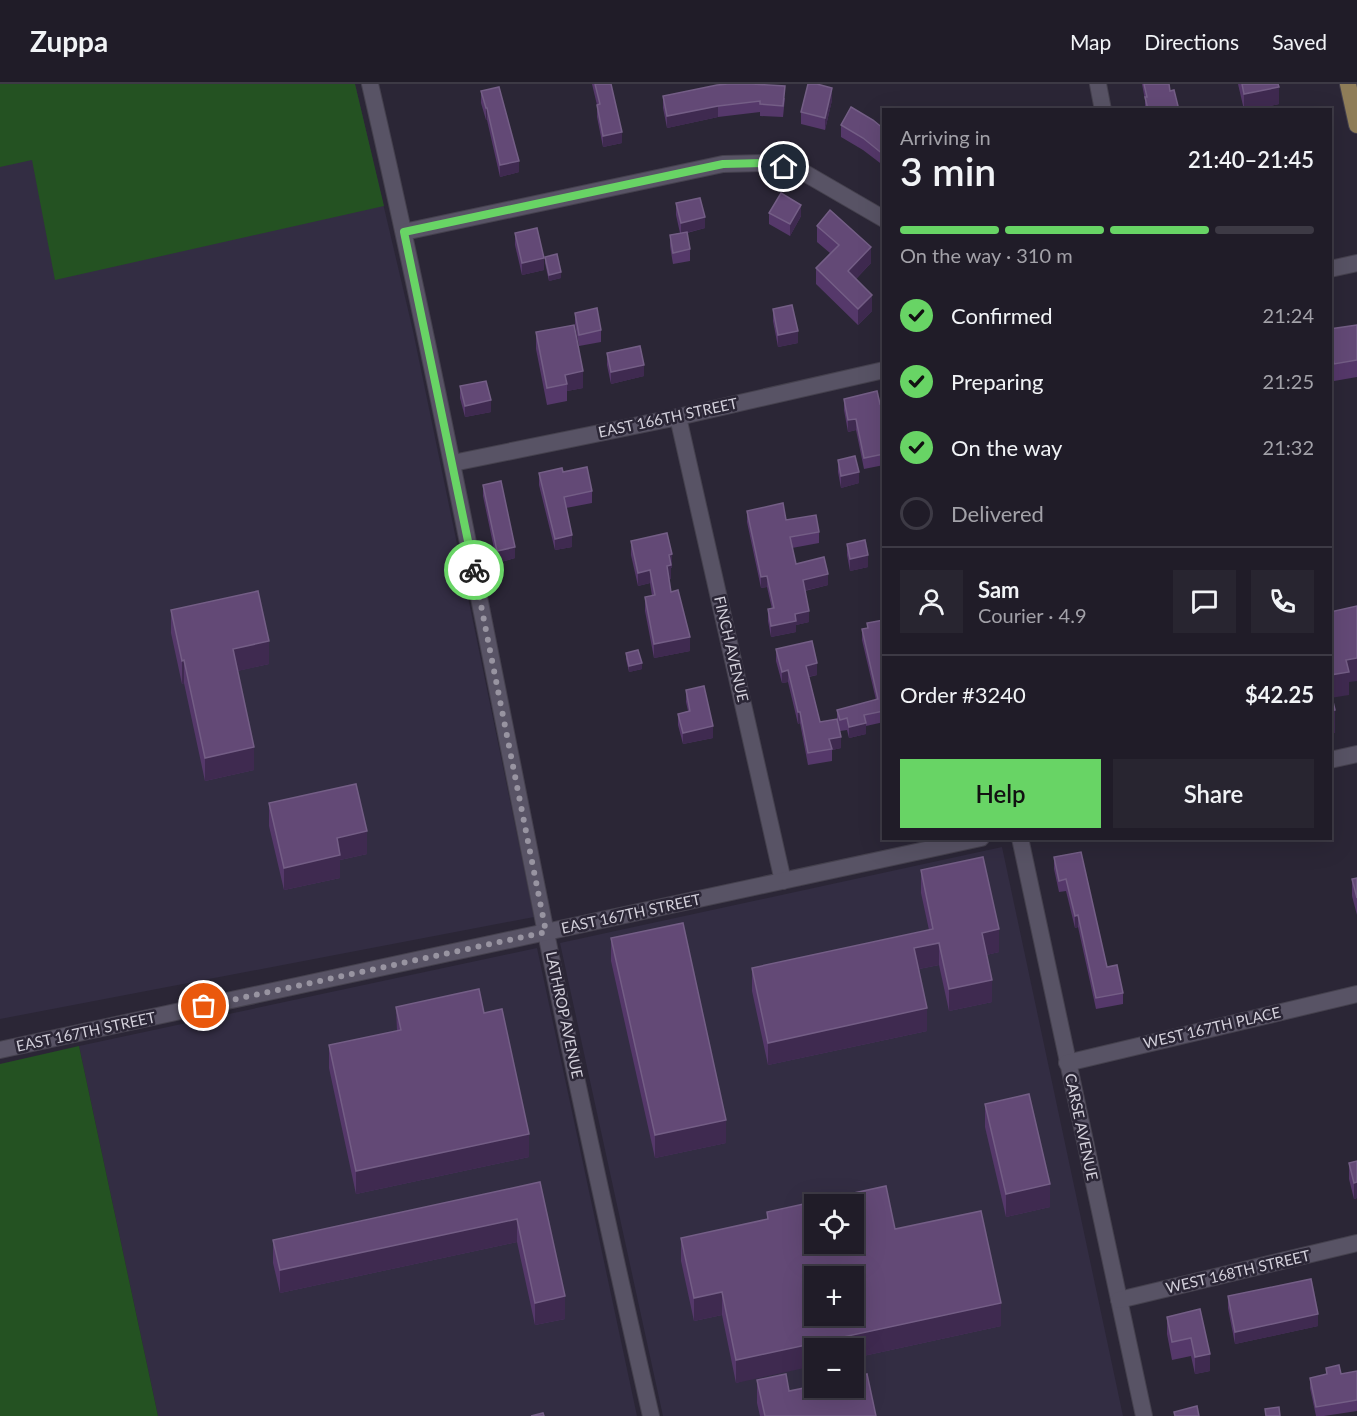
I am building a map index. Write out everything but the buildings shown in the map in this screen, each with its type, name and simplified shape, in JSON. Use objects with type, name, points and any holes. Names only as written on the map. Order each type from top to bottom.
[{"type":"main road","points":[[1348,84],[1357,125]]},
{"type":"street","name":"LATHROP AVENUE","points":[[370,84],[453,463],[546,932],[651,1416]]},
{"type":"street","points":[[1098,84],[1103,108]]},
{"type":"street","points":[[404,232],[723,164],[765,163],[803,172],[882,218]]},
{"type":"street","points":[[1332,269],[1357,263]]},
{"type":"street","name":"EAST 166TH STREET","points":[[453,463],[678,417],[882,370]]},
{"type":"street","name":"FINCH AVENUE","points":[[678,417],[783,881]]},
{"type":"street","points":[[1332,760],[1357,754]]},
{"type":"street","name":"EAST 167TH STREET","points":[[0,1050],[972,840]]},
{"type":"street","name":"CARSE AVENUE","points":[[1020,840],[1144,1416]]},
{"type":"street","name":"WEST 167TH PLACE","points":[[1067,1062],[1357,994]]},
{"type":"street","name":"WEST 168TH STREET","points":[[1119,1300],[1357,1244]]},
{"type":"shaded area","points":[[0,84],[355,84],[413,331],[534,917],[0,1019]]},
{"type":"shaded area","points":[[1002,847],[1123,1416],[663,1416],[560,943]]},
{"type":"shaded area","points":[[537,948],[637,1416],[158,1416],[79,1046]]},
{"type":"green space","points":[[0,84],[355,84],[384,206],[55,280],[32,160],[0,167]]},
{"type":"green space","points":[[79,1046],[158,1416],[0,1416],[0,1064]]},
{"type":"way so far","points":[[204,1006],[546,932],[474,570]]},
{"type":"route","points":[[474,570],[404,232],[723,164],[765,163],[784,167]]}]
